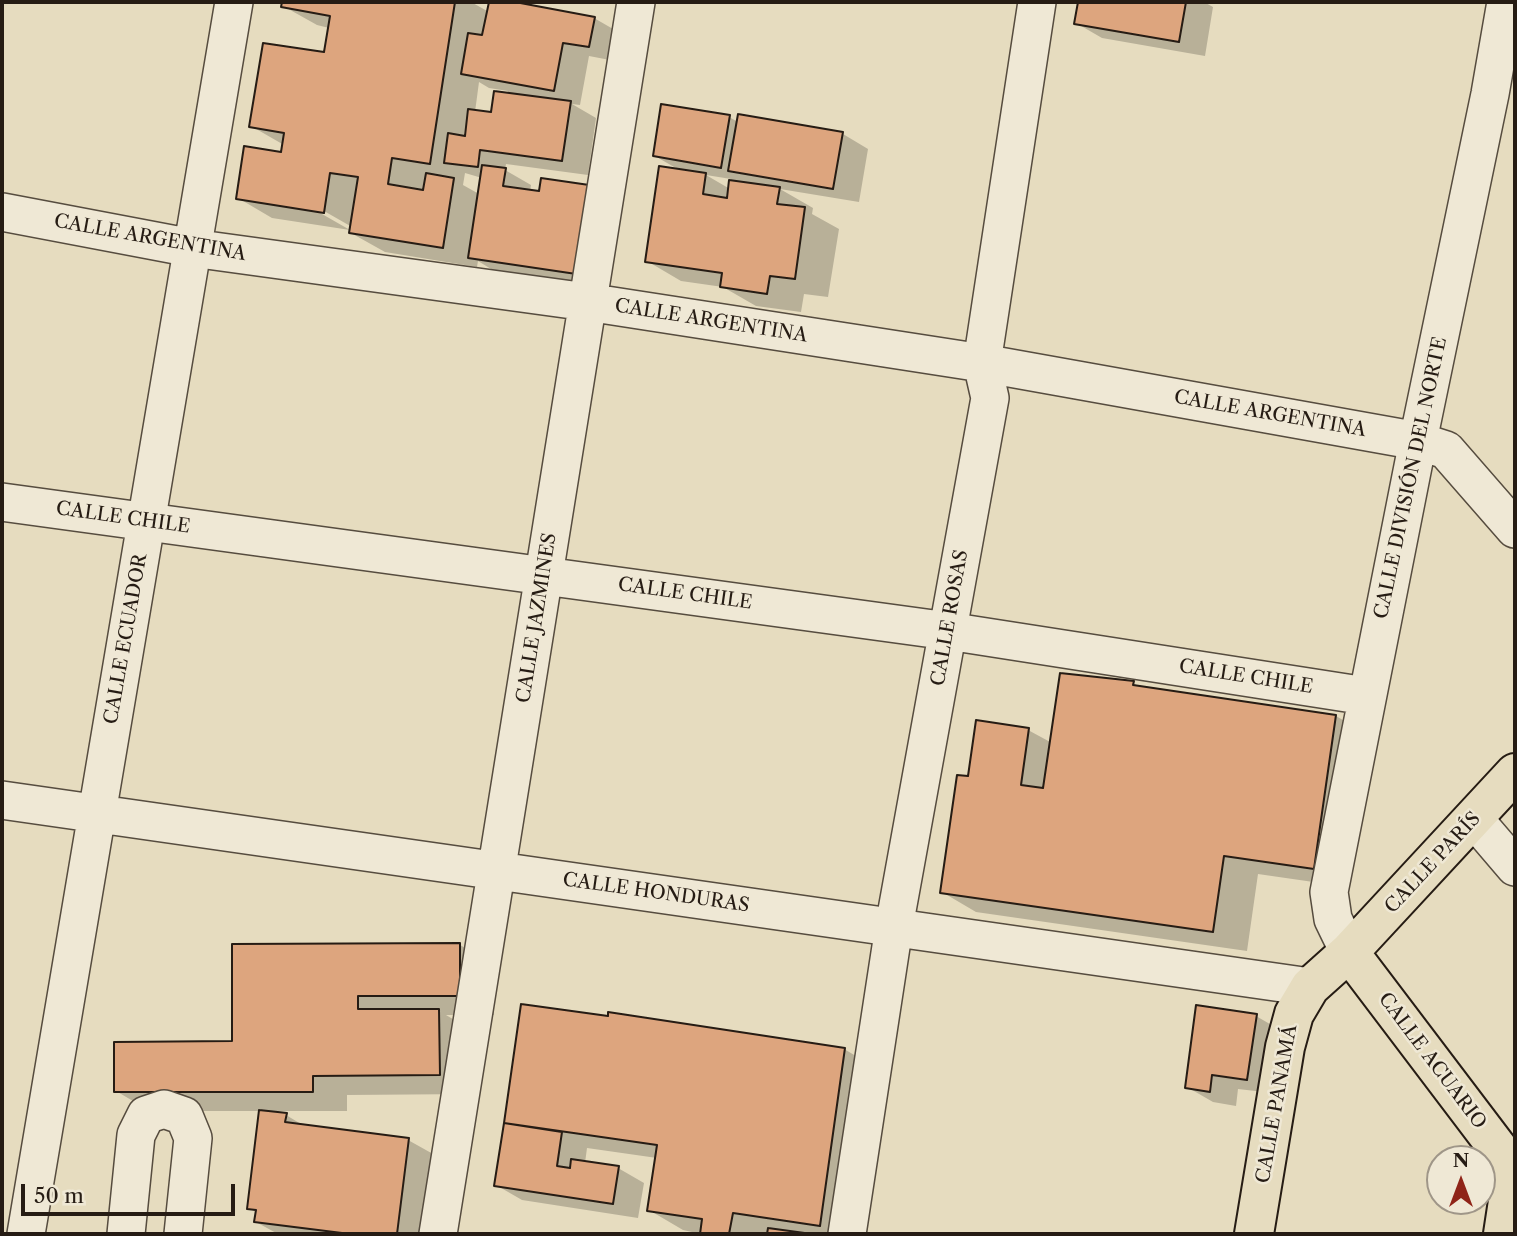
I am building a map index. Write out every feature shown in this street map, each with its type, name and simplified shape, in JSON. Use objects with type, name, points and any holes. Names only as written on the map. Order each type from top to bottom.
[{"type":"main road","name":"CALLE PARÍS","points":[[1349,952],[1515,772]]},
{"type":"main road","name":"CALLE PANAMÁ","points":[[1254,1234],[1286,1046],[1294,1014],[1310,987],[1349,952]]},
{"type":"main road","name":"CALLE ACUARIO","points":[[1349,952],[1514,1169]]},
{"type":"main road","points":[[1503,1234],[1514,1169]]},
{"type":"street","name":"CALLE ECUADOR","points":[[26,1234],[234,2]]},
{"type":"street","name":"CALLE JAZMINES","points":[[438,1234],[636,2]]},
{"type":"street","name":"CALLE ROSAS","points":[[847,1234],[894,928],[990,398],[982,363],[1037,2]]},
{"type":"street","name":"CALLE DIVISIÓN DEL NORTE","points":[[1349,952],[1333,919],[1329,892],[1418,440],[1508,17]]},
{"type":"street","name":"CALLE ARGENTINA","points":[[2,212],[192,248],[587,302],[982,363],[1418,440],[1446,450],[1515,529]]},
{"type":"street","name":"CALLE CHILE","points":[[2,502],[948,631],[1366,696]]},
{"type":"street","name":"CALLE HONDURAS","points":[[2,800],[1310,987]]},
{"type":"street","points":[[1474,819],[1515,867]]},
{"type":"street","points":[[126,1234],[136,1135],[146,1115],[164,1109],[184,1116],[193,1138],[183,1234]]},
{"type":"building","points":[[282,2],[455,2],[430,164],[392,158],[388,184],[423,190],[426,173],[454,178],[443,248],[349,233],[358,177],[330,173],[324,213],[236,199],[244,146],[281,152],[284,133],[249,127],[263,43],[324,52],[330,16],[281,7]]},
{"type":"building","points":[[489,2],[515,2],[595,17],[589,47],[563,43],[554,91],[461,74],[468,33],[482,35]]},
{"type":"building","points":[[1078,2],[1186,2],[1179,42],[1074,24]]},
{"type":"building","points":[[494,91],[571,101],[562,161],[480,150],[478,167],[444,163],[448,133],[465,136],[468,109],[491,112]]},
{"type":"building","points":[[661,104],[730,115],[721,168],[653,156]]},
{"type":"building","points":[[738,114],[843,132],[833,189],[728,171]]},
{"type":"building","points":[[482,165],[506,168],[503,186],[539,191],[541,178],[596,186],[583,275],[468,258]]},
{"type":"building","points":[[659,166],[706,173],[703,194],[727,198],[729,180],[780,187],[777,204],[805,207],[795,279],[770,276],[767,294],[720,287],[722,273],[645,262]]},
{"type":"building","points":[[1060,673],[1134,681],[1133,685],[1336,715],[1314,869],[1224,856],[1213,932],[940,893],[957,775],[968,776],[976,720],[1029,728],[1021,785],[1043,788]]},
{"type":"building","points":[[460,943],[460,996],[358,996],[358,1009],[439,1009],[440,1075],[313,1076],[313,1092],[114,1092],[114,1042],[232,1041],[232,944]]},
{"type":"building","points":[[521,1004],[608,1016],[608,1012],[845,1048],[820,1226],[733,1213],[729,1234],[700,1234],[702,1219],[647,1211],[657,1145],[504,1123]]},
{"type":"building","points":[[1196,1005],[1257,1014],[1247,1080],[1212,1075],[1210,1092],[1185,1088]]},
{"type":"building","points":[[259,1110],[287,1113],[285,1122],[409,1138],[397,1234],[350,1234],[254,1222],[256,1210],[247,1209]]},
{"type":"building","points":[[504,1123],[562,1132],[557,1166],[570,1168],[571,1159],[619,1166],[613,1204],[494,1186]]},
{"type":"building","points":[[768,1228],[812,1234],[767,1234]]}]
